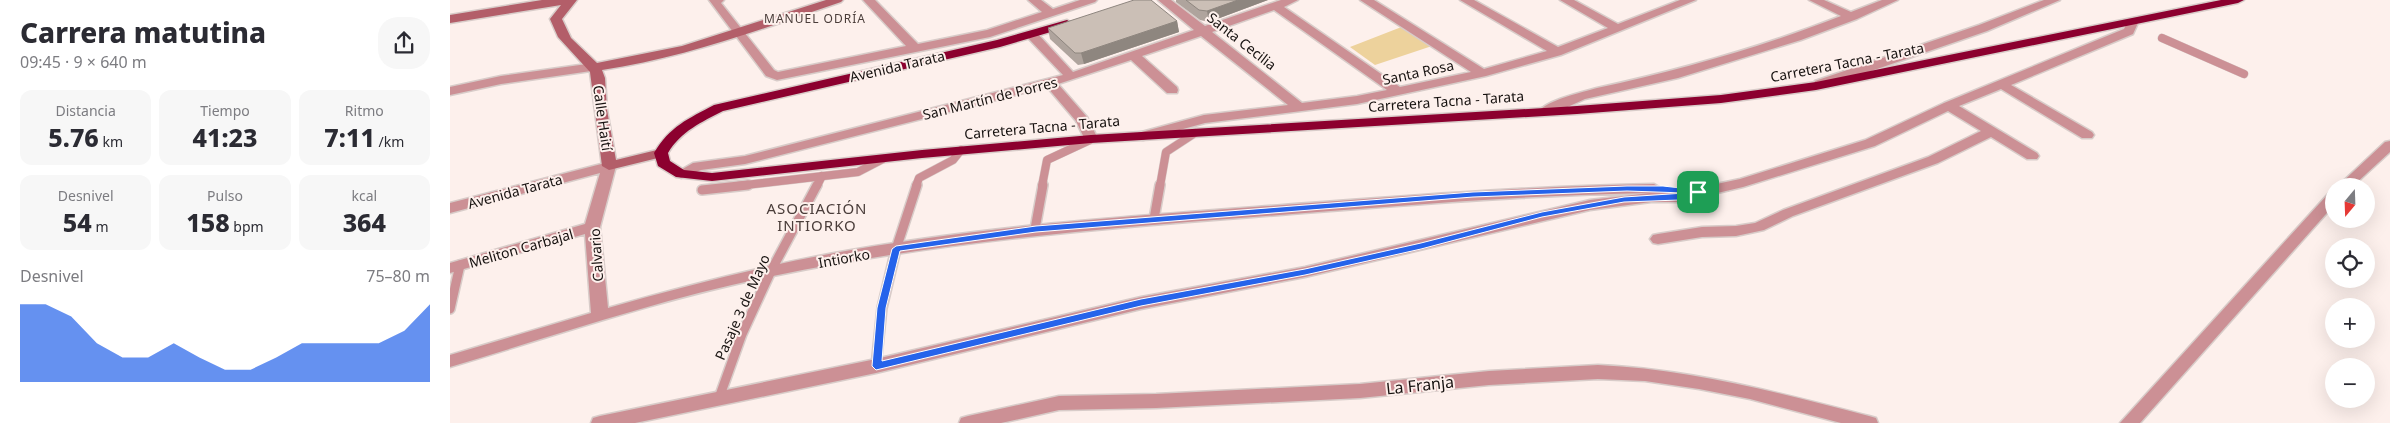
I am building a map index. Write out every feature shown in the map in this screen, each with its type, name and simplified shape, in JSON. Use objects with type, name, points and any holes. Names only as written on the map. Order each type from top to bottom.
[{"type":"highway","name":"Carretera Tacna - Tarata","points":[[681,174],[712,176],[961,150],[1091,139],[1545,112],[1721,99],[1816,86],[2238,0]]},
{"type":"highway","name":"Avenida Tarata","points":[[661,152],[668,141],[684,126],[719,108],[1000,43],[1079,20]]},
{"type":"highway","points":[[661,152],[664,163],[673,171],[681,174]]},
{"type":"street","points":[[450,19],[573,0]]},
{"type":"street","name":"Calle Haití","points":[[573,0],[556,19],[558,29],[576,51],[594,67],[608,148],[609,166]]},
{"type":"street","points":[[450,91],[510,79],[627,64],[665,55],[837,0]]},
{"type":"street","points":[[870,0],[914,47]]},
{"type":"street","points":[[1034,0],[1051,13]]},
{"type":"street","name":"Santa Cecilia","points":[[1164,0],[1300,108]]},
{"type":"street","name":"San Martín de Porres","points":[[681,174],[698,166],[745,160],[1071,77],[1134,57],[1292,0]]},
{"type":"street","points":[[1366,0],[1482,73]]},
{"type":"street","points":[[1466,0],[1558,52]]},
{"type":"street","points":[[1566,0],[1617,28]]},
{"type":"street","points":[[1815,0],[1853,17]]},
{"type":"street","points":[[1545,112],[1581,96],[1674,75],[1797,37],[1853,17],[1892,0]]},
{"type":"street","points":[[1816,86],[1983,28],[2054,0]]},
{"type":"street","points":[[716,1],[738,31]]},
{"type":"street","name":"Avenida Tarata","points":[[738,31],[770,73],[777,76],[990,33],[1085,1]]},
{"type":"street","name":"Santa Rosa","points":[[1143,136],[1204,119],[1300,108],[1398,92],[1482,73],[1558,52],[1681,1]]},
{"type":"street","points":[[1276,6],[1398,92]]},
{"type":"street","points":[[600,423],[876,366],[1141,302],[1305,272],[1542,215],[1598,204],[1651,198],[1679,198],[1698,192],[1743,183],[1870,143],[1949,106],[2129,31],[2132,23]]},
{"type":"street","points":[[990,33],[1000,43]]},
{"type":"street","points":[[1032,35],[1071,77]]},
{"type":"street","points":[[1134,57],[1172,90]]},
{"type":"street","points":[[450,83],[536,69],[594,67]]},
{"type":"street","points":[[1050,82],[1082,120],[1091,139]]},
{"type":"street","points":[[2001,84],[2087,135]]},
{"type":"street","points":[[1949,106],[2032,156]]},
{"type":"street","points":[[1658,239],[1702,232],[1736,231],[1760,227],[1788,213],[1933,160],[1992,131]]},
{"type":"street","points":[[2354,178],[2390,145]]},
{"type":"street","points":[[609,166],[661,152]]},
{"type":"street","name":"Avenida Tarata","points":[[450,208],[609,166]]},
{"type":"street","name":"Calvario","points":[[600,317],[592,227],[609,166]]},
{"type":"street","name":"Intiorko","points":[[450,361],[654,300],[771,271],[896,249],[1036,229],[1473,194],[1627,188],[1663,188],[1698,192]]},
{"type":"street","points":[[2129,423],[2325,206]]},
{"type":"street","name":"Meliton Carbajal","points":[[455,266],[592,227]]},
{"type":"street","name":"La Franja","points":[[968,423],[1059,402],[1156,402],[1360,391],[1489,378],[1598,372],[1645,374],[1699,382],[1750,392],[1869,423]]},
{"type":"lane","points":[[2162,38],[2244,74]]},
{"type":"lane","points":[[1154,219],[1166,152],[1195,133]]},
{"type":"lane","points":[[1036,229],[1048,160],[1091,139]]},
{"type":"lane","points":[[876,366],[882,308],[896,249],[919,178],[953,160],[961,150]]},
{"type":"lane","points":[[702,190],[858,172],[883,159]]},
{"type":"lane","name":"Pasaje 3 de Mayo","points":[[719,398],[742,334],[771,271],[822,176]]},
{"type":"lane","points":[[450,309],[455,266]]},
{"type":"shaded area","points":[[1404,26],[1435,45],[1375,65],[1350,47]]},
{"type":"building","points":[[1134,0],[1151,0],[1177,21],[1081,53],[1075,53],[1048,28]]},
{"type":"building","points":[[1186,0],[1238,0],[1207,11],[1199,10]]},
{"type":"district","name":"MANUEL ODRÍA","points":[[815,18]]},
{"type":"district","name":"ASOCIACIÓN INTIORKO","points":[[817,216]]},
{"type":"route","points":[[1627,188],[1663,188],[1698,192],[1679,198],[1624,200],[1542,215],[1421,246],[1305,272],[1141,302],[876,366],[882,308],[896,249],[1036,229],[1473,194],[1627,188]]}]
